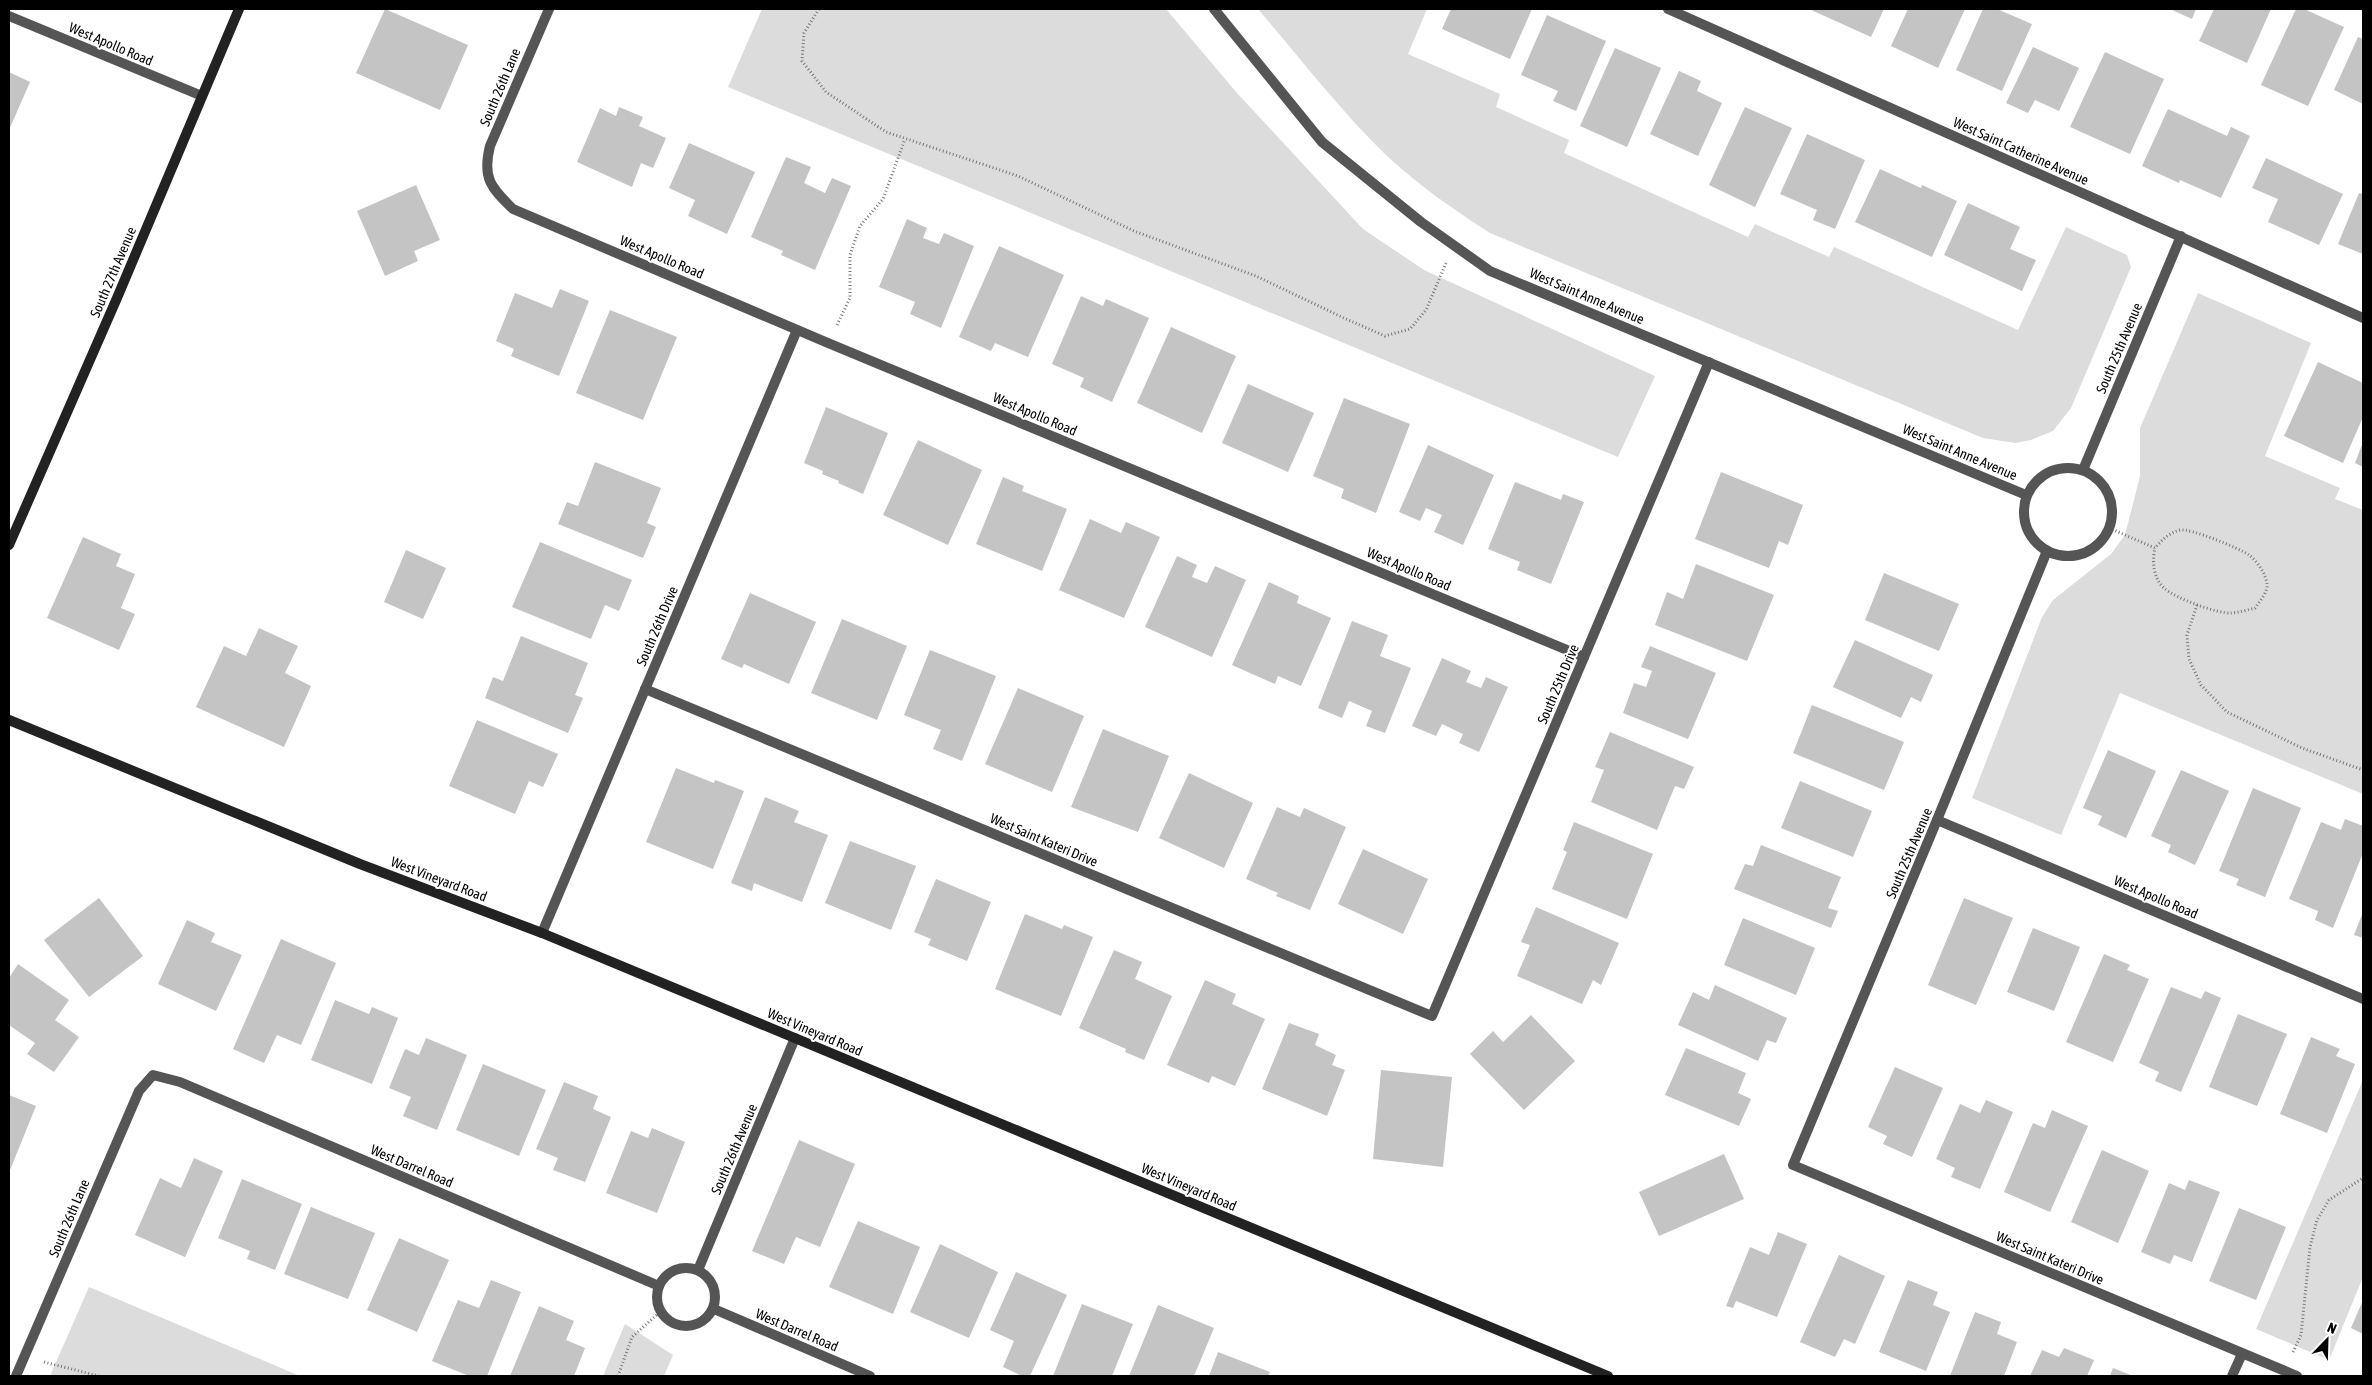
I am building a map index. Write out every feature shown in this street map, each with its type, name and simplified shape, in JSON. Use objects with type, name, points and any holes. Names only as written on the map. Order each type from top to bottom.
[{"type":"street","name":"South 27th Avenue","points":[[9,545],[239,9]]},
{"type":"street","name":"South 26th Lane","points":[[488,179],[486,163],[490,146],[549,9]]},
{"type":"street","name":"West Saint Anne Avenue","points":[[1214,9],[1322,142],[1421,222],[1490,271],[2026,495]]},
{"type":"street","name":"West Saint Catherine Avenue","points":[[1668,9],[2363,318]]},
{"type":"street","name":"West Apollo Road","points":[[9,16],[202,96]]},
{"type":"street","name":"West Apollo Road","points":[[488,179],[497,194],[514,209],[828,343],[1584,657]]},
{"type":"street","name":"South 25th Avenue","points":[[2084,470],[2181,236]]},
{"type":"street","name":"South 26th Drive","points":[[542,933],[797,330]]},
{"type":"street","name":"South 25th Drive","points":[[1432,1016],[1709,362]]},
{"type":"street","points":[[2066,467],[2084,470],[2098,480],[2108,494],[2112,511],[2109,528],[2100,542],[2086,552],[2069,556],[2047,551],[2037,544],[2027,529],[2023,513],[2026,495],[2035,481],[2050,471],[2066,467]]},
{"type":"street","name":"South 25th Avenue","points":[[1793,1165],[1938,820],[2047,551]]},
{"type":"street","name":"West Saint Kateri Drive","points":[[645,689],[1432,1016]]},
{"type":"street","name":"West Vineyard Road","points":[[9,720],[360,864],[542,933],[1608,1376]]},
{"type":"street","name":"West Apollo Road","points":[[1938,820],[2363,999]]},
{"type":"street","name":"South 26th Avenue","points":[[698,1270],[795,1038]]},
{"type":"street","name":"South 26th Lane","points":[[16,1376],[139,1091],[154,1075]]},
{"type":"street","name":"West Darrel Road","points":[[154,1075],[180,1082],[659,1286]]},
{"type":"street","name":"West Saint Kateri Drive","points":[[1793,1165],[2297,1376]]},
{"type":"street","points":[[678,1269],[698,1270],[712,1284],[716,1296],[714,1309],[706,1320],[694,1326],[680,1327],[668,1321],[660,1312],[656,1299],[659,1286],[667,1275],[678,1269]]},
{"type":"street","name":"West Darrel Road","points":[[714,1309],[870,1376]]},
{"type":"street","points":[[2232,1376],[2242,1354]]},
{"type":"path","points":[[818,9],[804,33],[802,61],[826,92],[886,132],[1018,176],[1134,231],[1256,276],[1385,336],[1410,330],[1426,310],[1453,245]]},
{"type":"path","points":[[828,343],[850,298],[850,255],[860,226],[883,199],[905,139]]},
{"type":"path","points":[[2109,528],[2155,548]]},
{"type":"path","points":[[2181,530],[2200,533],[2248,555],[2262,570],[2267,585],[2256,608],[2231,613],[2197,605],[2164,588],[2154,573],[2153,557],[2155,548],[2169,534],[2181,530]]},
{"type":"path","points":[[2197,605],[2187,635],[2189,659],[2201,686],[2227,712],[2302,748],[2363,770]]},
{"type":"path","points":[[2285,1371],[2301,1335],[2310,1247],[2318,1220],[2329,1200],[2363,1178]]},
{"type":"path","points":[[618,1376],[632,1337],[660,1312]]},
{"type":"path","points":[[24,1357],[99,1376]]},
{"type":"shaded area","points":[[762,9],[1166,9],[1237,93],[1363,229],[1424,270],[1655,376],[1618,457],[728,87]]},
{"type":"shaded area","points":[[1258,9],[1427,9],[1408,54],[1500,94],[1496,107],[1569,140],[1564,153],[1748,237],[1755,224],[1829,257],[1834,247],[2018,330],[2066,227],[2127,255],[2131,267],[2071,408],[2053,431],[2031,440],[2015,443],[1983,438],[1490,233],[1436,197],[1386,155],[1336,102]]},
{"type":"shaded area","points":[[2198,293],[2311,343],[2265,456],[2340,488],[2335,499],[2363,510],[2363,794],[2120,693],[2061,835],[1972,798],[2042,617],[2053,600],[2111,554],[2125,535],[2140,476],[2140,428]]},
{"type":"shaded area","points":[[2363,1080],[2363,1277],[2329,1360],[2256,1329]]},
{"type":"shaded area","points":[[89,1287],[300,1376],[50,1376]]},
{"type":"shaded area","points":[[625,1324],[673,1355],[664,1376],[603,1376]]},
{"type":"building","points":[[385,9],[468,45],[440,110],[356,73]]},
{"type":"building","points":[[1451,9],[1532,9],[1510,59],[1442,29]]},
{"type":"building","points":[[1809,9],[1884,9],[1871,37]]},
{"type":"building","points":[[1908,9],[1965,9],[1938,68],[1891,46]]},
{"type":"building","points":[[1983,9],[1997,9],[2032,24],[2002,91],[1956,70]]},
{"type":"building","points":[[2170,9],[2196,9],[2192,19]]},
{"type":"building","points":[[2214,9],[2271,9],[2247,63],[2199,41]]},
{"type":"building","points":[[2296,9],[2304,9],[2344,27],[2308,106],[2261,85]]},
{"type":"building","points":[[1547,15],[1606,41],[1576,111],[1553,101],[1558,91],[1521,75]]},
{"type":"building","points":[[2358,37],[2363,39],[2363,104],[2334,90]]},
{"type":"building","points":[[2033,47],[2079,68],[2059,111],[2035,100],[2028,113],[2006,103]]},
{"type":"building","points":[[1615,48],[1661,68],[1627,147],[1580,126]]},
{"type":"building","points":[[2105,52],[2164,79],[2130,154],[2070,127]]},
{"type":"building","points":[[1679,71],[1701,81],[1697,91],[1722,103],[1698,156],[1650,134]]},
{"type":"building","points":[[9,72],[30,82],[9,130]]},
{"type":"building","points":[[619,107],[643,117],[639,126],[666,138],[653,168],[641,163],[632,187],[577,162],[600,108],[616,116]]},
{"type":"building","points":[[1745,107],[1792,128],[1755,207],[1709,185]]},
{"type":"building","points":[[2168,109],[2227,136],[2231,127],[2250,136],[2221,198],[2180,180],[2179,183],[2142,166]]},
{"type":"building","points":[[1807,134],[1865,160],[1835,229],[1813,220],[1817,210],[1780,194]]},
{"type":"building","points":[[689,143],[755,172],[727,234],[688,216],[695,200],[669,188]]},
{"type":"building","points":[[786,157],[811,167],[804,183],[825,193],[832,178],[851,186],[815,270],[781,255],[783,251],[751,237]]},
{"type":"building","points":[[2266,158],[2343,194],[2319,245],[2268,222],[2278,199],[2252,188]]},
{"type":"building","points":[[1880,169],[1921,188],[1922,185],[1957,201],[1932,257],[1855,222]]},
{"type":"building","points":[[416,185],[440,240],[414,251],[418,261],[385,276],[357,211]]},
{"type":"building","points":[[2359,193],[2363,194],[2363,254],[2338,244]]},
{"type":"building","points":[[1968,203],[2020,227],[2010,249],[2036,260],[2022,291],[1944,255]]},
{"type":"building","points":[[907,219],[927,228],[923,238],[939,244],[944,233],[974,246],[941,328],[910,314],[915,302],[879,287]]},
{"type":"building","points":[[999,246],[1064,275],[1028,357],[995,343],[991,351],[959,337]]},
{"type":"building","points":[[560,289],[589,301],[559,376],[511,356],[514,349],[496,341],[515,293],[552,308]]},
{"type":"building","points":[[1081,296],[1103,306],[1106,299],[1149,318],[1112,402],[1080,387],[1084,378],[1052,364]]},
{"type":"building","points":[[610,310],[677,337],[643,420],[576,393]]},
{"type":"building","points":[[1171,327],[1236,356],[1202,433],[1137,403]]},
{"type":"building","points":[[2318,362],[2363,383],[2363,417],[2343,463],[2284,436]]},
{"type":"building","points":[[1248,384],[1314,413],[1288,472],[1222,443]]},
{"type":"building","points":[[1344,398],[1410,424],[1376,513],[1341,498],[1344,489],[1313,476]]},
{"type":"building","points":[[826,407],[888,433],[863,494],[838,483],[839,481],[822,474],[823,471],[804,463]]},
{"type":"building","points":[[918,440],[982,470],[948,545],[883,515]]},
{"type":"building","points":[[2363,442],[2363,467],[2355,463]]},
{"type":"building","points":[[1428,445],[1494,475],[1463,545],[1434,532],[1442,515],[1426,508],[1420,521],[1399,512]]},
{"type":"building","points":[[595,462],[661,488],[647,523],[656,527],[643,558],[558,524],[567,502],[578,506]]},
{"type":"building","points":[[1721,472],[1803,505],[1788,545],[1779,541],[1769,568],[1695,539]]},
{"type":"building","points":[[1003,477],[1024,486],[1022,491],[1067,509],[1042,571],[976,544]]},
{"type":"building","points":[[1515,482],[1561,500],[1563,494],[1584,502],[1551,584],[1517,570],[1520,562],[1488,549]]},
{"type":"building","points":[[1090,519],[1121,533],[1126,522],[1160,537],[1124,618],[1059,590]]},
{"type":"building","points":[[83,537],[121,554],[116,566],[135,574],[121,608],[135,614],[119,650],[47,618]]},
{"type":"building","points":[[540,542],[632,580],[619,611],[605,605],[591,639],[512,607]]},
{"type":"building","points":[[406,550],[446,568],[423,619],[384,602]]},
{"type":"building","points":[[1177,556],[1197,565],[1192,577],[1207,583],[1215,566],[1246,580],[1212,657],[1145,627]]},
{"type":"building","points":[[1696,564],[1774,595],[1747,661],[1655,625],[1667,592],[1683,599]]},
{"type":"building","points":[[1884,573],[1959,604],[1939,651],[1865,620]]},
{"type":"building","points":[[1269,582],[1299,596],[1297,603],[1331,618],[1301,686],[1278,676],[1275,684],[1232,665]]},
{"type":"building","points":[[750,593],[816,622],[789,684],[744,664],[742,668],[721,659]]},
{"type":"building","points":[[842,619],[907,646],[877,720],[811,693]]},
{"type":"building","points":[[1352,621],[1388,635],[1380,656],[1411,668],[1385,733],[1366,726],[1372,711],[1349,701],[1342,718],[1318,708]]},
{"type":"building","points":[[259,628],[298,646],[285,673],[311,686],[284,747],[196,707],[224,646],[246,656]]},
{"type":"building","points":[[521,636],[588,663],[575,695],[583,698],[568,733],[485,698],[493,677],[503,681]]},
{"type":"building","points":[[1855,640],[1933,675],[1921,702],[1911,697],[1901,718],[1833,687]]},
{"type":"building","points":[[1650,646],[1716,673],[1688,739],[1623,713],[1634,683],[1646,687],[1652,671],[1641,667]]},
{"type":"building","points":[[930,650],[996,676],[962,761],[933,749],[941,730],[904,715]]},
{"type":"building","points":[[1442,658],[1471,671],[1466,682],[1481,688],[1486,677],[1508,687],[1479,752],[1459,743],[1463,734],[1442,724],[1436,736],[1412,726]]},
{"type":"building","points":[[1018,688],[1084,716],[1052,792],[985,764]]},
{"type":"building","points":[[1812,705],[1904,742],[1884,790],[1793,753]]},
{"type":"building","points":[[477,720],[558,754],[543,787],[529,781],[515,814],[449,786]]},
{"type":"building","points":[[1103,729],[1169,756],[1138,832],[1071,807]]},
{"type":"building","points":[[1610,732],[1694,767],[1684,789],[1675,786],[1657,830],[1591,802],[1604,770],[1595,767]]},
{"type":"building","points":[[2108,750],[2156,771],[2126,838],[2098,825],[2102,816],[2083,808]]},
{"type":"building","points":[[676,768],[714,783],[715,780],[744,791],[713,869],[646,842]]},
{"type":"building","points":[[2181,770],[2229,791],[2195,865],[2168,852],[2171,845],[2151,836]]},
{"type":"building","points":[[1189,773],[1253,803],[1224,868],[1159,838]]},
{"type":"building","points":[[1800,781],[1872,811],[1853,857],[1781,828]]},
{"type":"building","points":[[2253,788],[2301,808],[2265,897],[2236,885],[2239,879],[2219,871]]},
{"type":"building","points":[[765,797],[799,811],[794,822],[828,835],[802,902],[754,883],[752,891],[731,883]]},
{"type":"building","points":[[1277,807],[1300,817],[1304,808],[1346,827],[1310,910],[1276,896],[1278,893],[1246,879]]},
{"type":"building","points":[[2345,819],[2363,826],[2363,853],[2333,928],[2315,920],[2318,911],[2289,899],[2321,822],[2341,830]]},
{"type":"building","points":[[1574,822],[1653,854],[1627,919],[1552,889],[1567,852],[1563,850]]},
{"type":"building","points":[[850,841],[916,866],[891,930],[825,903]]},
{"type":"building","points":[[1761,845],[1841,877],[1828,908],[1838,911],[1831,928],[1734,889],[1745,864],[1753,866]]},
{"type":"building","points":[[1363,849],[1428,879],[1403,934],[1338,904]]},
{"type":"building","points":[[936,879],[991,902],[967,961],[928,945],[931,939],[914,932]]},
{"type":"building","points":[[99,898],[143,956],[89,997],[44,940]]},
{"type":"building","points":[[1964,898],[2013,918],[1976,1005],[1928,985]]},
{"type":"building","points":[[1536,907],[1619,943],[1601,985],[1593,980],[1582,1004],[1517,976],[1530,945],[1521,942]]},
{"type":"building","points":[[2363,912],[2363,938],[2354,935]]},
{"type":"building","points":[[1025,914],[1062,929],[1064,925],[1093,937],[1061,1016],[995,989]]},
{"type":"building","points":[[1743,918],[1815,948],[1796,995],[1724,965]]},
{"type":"building","points":[[187,920],[215,933],[211,942],[242,955],[216,1011],[158,984]]},
{"type":"building","points":[[2033,928],[2080,947],[2054,1011],[2007,992]]},
{"type":"building","points":[[281,939],[336,963],[301,1045],[277,1035],[264,1063],[233,1049]]},
{"type":"building","points":[[1114,950],[1142,962],[1135,979],[1172,996],[1144,1060],[1125,1052],[1126,1049],[1079,1028]]},
{"type":"building","points":[[2104,954],[2130,965],[2127,970],[2149,979],[2113,1062],[2066,1042]]},
{"type":"building","points":[[18,964],[69,1000],[55,1020],[79,1037],[54,1072],[27,1054],[35,1043],[9,1025],[9,978]]},
{"type":"building","points":[[1205,980],[1236,994],[1232,1004],[1265,1019],[1235,1086],[1212,1076],[1209,1083],[1167,1065]]},
{"type":"building","points":[[1715,985],[1787,1018],[1776,1043],[1767,1040],[1758,1061],[1678,1025],[1693,992],[1709,1000]]},
{"type":"building","points":[[2171,987],[2201,999],[2205,991],[2221,998],[2181,1092],[2155,1081],[2159,1072],[2139,1063]]},
{"type":"building","points":[[335,1000],[369,1014],[372,1007],[398,1018],[372,1084],[311,1060]]},
{"type":"building","points":[[2238,1014],[2287,1034],[2257,1106],[2209,1087]]},
{"type":"building","points":[[1531,1015],[1575,1061],[1524,1110],[1470,1054],[1493,1031],[1503,1042]]},
{"type":"building","points":[[1289,1023],[1319,1034],[1315,1045],[1336,1055],[1332,1065],[1345,1070],[1327,1116],[1262,1089]]},
{"type":"building","points":[[2311,1037],[2340,1049],[2336,1056],[2355,1064],[2327,1133],[2280,1114]]},
{"type":"building","points":[[426,1038],[467,1055],[437,1130],[403,1116],[411,1097],[389,1088],[405,1049],[419,1055]]},
{"type":"building","points":[[1686,1048],[1746,1073],[1738,1093],[1751,1099],[1739,1126],[1665,1095]]},
{"type":"building","points":[[483,1064],[546,1090],[519,1156],[456,1130]]},
{"type":"building","points":[[1895,1067],[1943,1088],[1912,1157],[1883,1144],[1887,1136],[1868,1127]]},
{"type":"building","points":[[1381,1070],[1452,1077],[1443,1167],[1373,1159]]},
{"type":"building","points":[[564,1082],[598,1096],[593,1109],[611,1117],[585,1182],[553,1170],[558,1158],[536,1149]]},
{"type":"building","points":[[9,1095],[36,1106],[10,1170],[9,1169]]},
{"type":"building","points":[[1986,1100],[2013,1112],[1980,1189],[1951,1177],[1955,1168],[1936,1159],[1960,1104],[1980,1113]]},
{"type":"building","points":[[2052,1110],[2088,1126],[2050,1212],[2004,1192],[2033,1123],[2045,1128]]},
{"type":"building","points":[[652,1128],[685,1142],[657,1213],[606,1193],[631,1131],[648,1138]]},
{"type":"building","points":[[799,1140],[855,1164],[820,1247],[796,1237],[784,1264],[752,1251]]},
{"type":"building","points":[[2102,1150],[2149,1171],[2118,1243],[2071,1222]]},
{"type":"building","points":[[1724,1154],[1744,1199],[1659,1236],[1639,1192]]},
{"type":"building","points":[[194,1158],[223,1171],[185,1257],[135,1235],[160,1178],[181,1188]]},
{"type":"building","points":[[242,1179],[302,1204],[275,1270],[247,1259],[250,1251],[218,1238]]},
{"type":"building","points":[[2189,1180],[2220,1192],[2192,1262],[2174,1255],[2170,1264],[2141,1252],[2169,1183],[2185,1190]]},
{"type":"building","points":[[311,1207],[375,1233],[348,1299],[284,1274]]},
{"type":"building","points":[[2239,1208],[2286,1227],[2256,1300],[2209,1281]]},
{"type":"building","points":[[858,1221],[920,1247],[893,1314],[829,1287]]},
{"type":"building","points":[[1778,1232],[1807,1244],[1777,1317],[1736,1301],[1733,1308],[1726,1306],[1750,1247],[1769,1255]]},
{"type":"building","points":[[399,1238],[449,1260],[417,1332],[367,1310]]},
{"type":"building","points":[[940,1244],[998,1272],[969,1338],[910,1312]]},
{"type":"building","points":[[1839,1255],[1885,1276],[1855,1344],[1844,1339],[1835,1357],[1800,1342]]},
{"type":"building","points":[[1016,1272],[1067,1295],[1030,1376],[1022,1376],[1003,1367],[1014,1341],[990,1330]]},
{"type":"building","points":[[491,1280],[521,1292],[487,1376],[469,1376],[432,1361],[458,1300],[479,1308]]},
{"type":"building","points":[[1908,1280],[1938,1292],[1933,1305],[1950,1312],[1926,1371],[1879,1352]]},
{"type":"building","points":[[2363,1300],[2363,1334],[2351,1328]]},
{"type":"building","points":[[1082,1304],[1133,1324],[1112,1376],[1053,1376]]},
{"type":"building","points":[[1158,1305],[1214,1328],[1194,1376],[1129,1376]]},
{"type":"building","points":[[539,1306],[574,1321],[566,1340],[585,1348],[574,1376],[510,1376]]},
{"type":"building","points":[[1975,1312],[2001,1322],[1997,1334],[2017,1342],[2004,1376],[1950,1376]]},
{"type":"building","points":[[2064,1348],[2094,1360],[2087,1376],[2030,1376],[2042,1350],[2059,1357]]},
{"type":"building","points":[[1218,1352],[1270,1372],[1268,1376],[1209,1376]]},
{"type":"building","points":[[2113,1368],[2133,1376],[2110,1376]]}]
